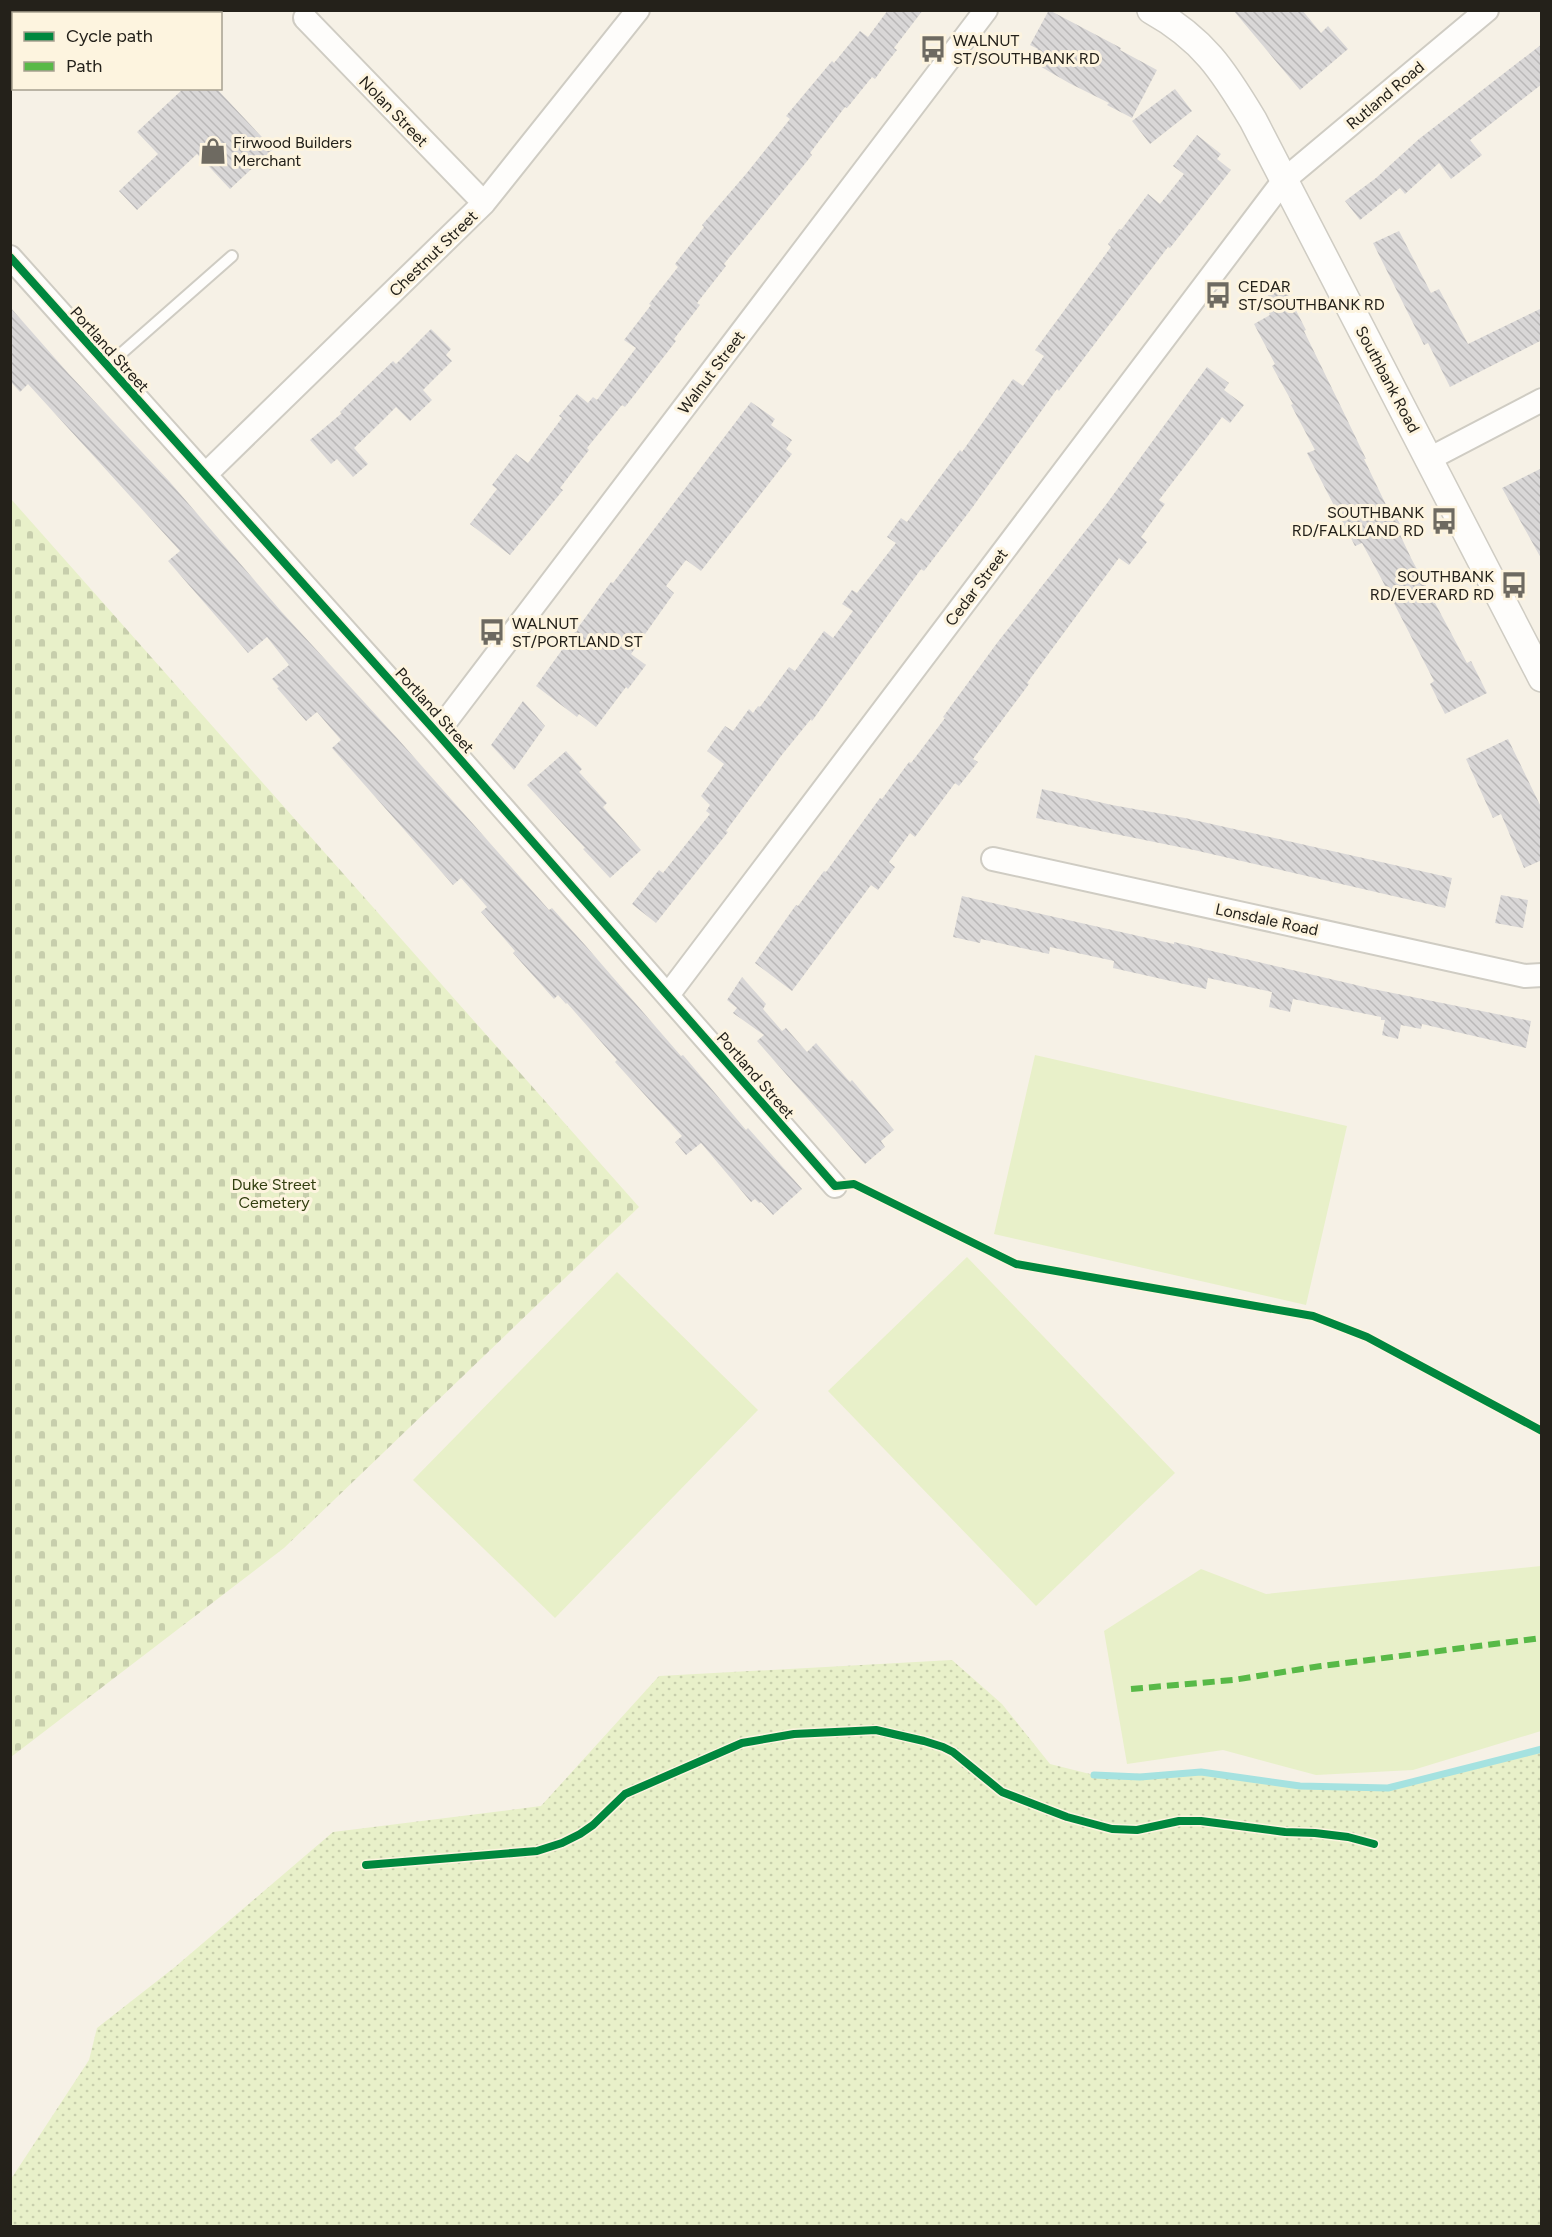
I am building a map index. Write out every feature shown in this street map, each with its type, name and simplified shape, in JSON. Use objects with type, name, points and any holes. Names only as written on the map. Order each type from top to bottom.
[{"type":"street","name":"Chestnut Street","points":[[206,474],[484,204],[638,10]]},
{"type":"street","name":"Walnut Street","points":[[437,733],[986,10]]},
{"type":"street","name":"Southbank Road","points":[[1151,10],[1171,21],[1205,48],[1226,74],[1253,120],[1542,678]]},
{"type":"street","name":"Rutland Road","points":[[1284,180],[1487,10]]},
{"type":"street","name":"Nolan Street","points":[[305,18],[484,204]]},
{"type":"street","name":"Cedar Street","points":[[668,995],[1284,180]]},
{"type":"street","name":"Portland Street","points":[[10,257],[437,733],[834,1186]]},
{"type":"street","points":[[1430,459],[1542,400]]},
{"type":"street","name":"Lonsdale Road","points":[[993,859],[1525,976],[1542,975]]},
{"type":"lane","points":[[107,366],[232,256]]},
{"type":"green space","name":"Duke Street Cemetery","points":[[11,499],[639,1207],[284,1548],[11,1757]]},
{"type":"green space","points":[[1035,1055],[1347,1126],[1306,1305],[994,1234]]},
{"type":"green space","points":[[967,1257],[1175,1473],[1036,1606],[828,1391]]},
{"type":"green space","points":[[617,1272],[758,1410],[555,1618],[413,1480]]},
{"type":"green space","points":[[1541,1566],[1541,1731],[1413,1770],[1316,1775],[1223,1750],[1127,1764],[1104,1631],[1201,1569],[1266,1594]]},
{"type":"green space","points":[[952,1660],[1002,1704],[1050,1764],[1094,1775],[1201,1772],[1300,1786],[1388,1788],[1541,1750],[1541,2226],[11,2226],[11,2179],[89,2060],[97,2028],[175,1967],[333,1832],[541,1806],[659,1676]]},
{"type":"building","points":[[888,10],[923,10],[894,48],[897,50],[875,79],[872,77],[847,108],[845,107],[810,153],[812,155],[724,264],[726,266],[697,303],[700,305],[674,339],[676,341],[625,407],[622,405],[587,448],[589,450],[560,488],[563,490],[510,555],[470,524],[497,489],[492,485],[516,454],[528,463],[562,418],[559,416],[577,394],[588,403],[593,397],[597,400],[636,348],[624,340],[678,267],[675,264],[704,227],[702,225],[790,119],[786,116],[832,61],[834,63],[860,31],[868,37]]},
{"type":"building","points":[[1049,10],[1157,70],[1132,118],[1031,61],[1038,49],[1030,45]]},
{"type":"building","points":[[1233,10],[1302,10],[1321,33],[1328,26],[1348,49],[1300,90]]},
{"type":"building","points":[[1542,44],[1542,84],[1470,140],[1482,155],[1451,179],[1439,163],[1405,194],[1400,188],[1360,220],[1345,201],[1376,178],[1419,139]]},
{"type":"building","points":[[1175,89],[1192,111],[1150,144],[1132,121]]},
{"type":"building","name":"Firwood Builders Merchant","points":[[182,90],[218,90],[273,149],[230,189],[197,154],[137,210],[119,191],[158,154],[137,132]]},
{"type":"building","points":[[1197,135],[1221,154],[1217,159],[1231,170],[1170,248],[1168,247],[1059,391],[1057,389],[972,508],[924,571],[921,569],[812,721],[811,719],[781,756],[726,831],[728,832],[656,923],[632,904],[659,870],[663,873],[710,814],[706,811],[710,805],[701,796],[724,764],[707,751],[725,726],[733,731],[749,709],[753,713],[758,706],[760,707],[789,667],[795,671],[824,631],[833,638],[853,611],[842,604],[852,590],[857,593],[896,543],[887,537],[901,518],[907,522],[960,450],[962,452],[1013,379],[1023,386],[1044,356],[1035,350],[1111,247],[1108,244],[1119,229],[1121,230],[1148,194],[1160,204],[1184,174],[1173,166]]},
{"type":"building","points":[[1399,231],[1431,293],[1439,289],[1468,344],[1542,308],[1542,340],[1450,387],[1428,343],[1424,345],[1373,243]]},
{"type":"building","points":[[1284,287],[1387,507],[1390,505],[1400,524],[1396,526],[1411,558],[1467,663],[1471,661],[1487,693],[1445,714],[1430,684],[1434,681],[1382,580],[1362,543],[1355,546],[1307,453],[1315,450],[1272,366],[1275,364],[1254,324],[1270,315],[1262,299]]},
{"type":"building","points":[[10,307],[169,481],[280,610],[549,910],[552,908],[681,1056],[683,1055],[746,1130],[748,1128],[802,1189],[773,1215],[761,1202],[755,1199],[751,1202],[701,1143],[686,1155],[675,1142],[682,1136],[615,1062],[617,1060],[567,1003],[558,995],[554,999],[513,953],[515,951],[481,912],[487,907],[461,878],[453,885],[332,748],[341,740],[317,712],[306,721],[277,688],[279,687],[272,679],[289,665],[267,637],[248,653],[168,561],[180,551],[28,384],[20,392],[10,381]]},
{"type":"building","points":[[431,329],[451,349],[446,355],[452,361],[423,390],[432,400],[410,421],[396,407],[354,448],[368,464],[353,477],[337,459],[331,464],[310,440],[342,413],[340,412],[393,361],[396,364]]},
{"type":"building","points":[[1207,367],[1229,383],[1224,390],[1244,405],[1230,423],[1222,417],[1159,500],[1165,504],[1141,537],[1147,542],[1129,565],[1119,558],[973,759],[978,762],[959,786],[955,783],[915,837],[910,833],[889,862],[895,867],[878,890],[871,885],[792,991],[755,963],[796,905],[798,906],[824,871],[826,872],[880,798],[882,799],[927,742],[997,643],[1105,506]]},
{"type":"building","points":[[751,402],[775,419],[771,425],[792,440],[786,449],[792,454],[701,571],[686,560],[666,586],[674,593],[631,654],[646,665],[596,727],[579,714],[577,717],[536,686],[611,582],[613,583]]},
{"type":"building","points":[[1542,468],[1542,560],[1502,488]]},
{"type":"building","points":[[523,701],[545,726],[514,770],[491,745]]},
{"type":"building","points":[[1508,739],[1542,809],[1542,860],[1524,868],[1501,814],[1493,818],[1466,759]]},
{"type":"building","points":[[566,751],[582,769],[579,772],[607,803],[603,807],[641,850],[610,878],[527,785]]},
{"type":"building","points":[[1042,789],[1185,818],[1452,878],[1445,908],[1194,850],[1036,818]]},
{"type":"building","points":[[1501,895],[1528,900],[1523,928],[1495,923]]},
{"type":"building","points":[[962,896],[1174,944],[1174,942],[1373,989],[1531,1021],[1526,1048],[1422,1024],[1421,1029],[1401,1025],[1398,1039],[1382,1035],[1385,1020],[1381,1020],[1381,1017],[1293,999],[1290,1012],[1269,1007],[1272,992],[1208,978],[1206,989],[1113,968],[1114,961],[1050,947],[1049,954],[981,939],[980,943],[953,937]]},
{"type":"building","points":[[742,977],[766,1004],[763,1009],[782,1031],[786,1028],[807,1052],[816,1043],[850,1082],[852,1080],[894,1130],[881,1141],[885,1147],[865,1164],[757,1041],[764,1035],[733,1013],[737,1008],[727,1000]]},
{"type":"waterway","points":[[1094,1775],[1140,1777],[1201,1772],[1300,1786],[1388,1788],[1542,1749]]},
{"type":"marked path","points":[[1131,1689],[1233,1680],[1321,1666],[1542,1638]]},
{"type":"cycle path","points":[[10,257],[437,733],[835,1186],[854,1184],[1016,1264],[1313,1316],[1367,1337],[1542,1431]]},
{"type":"cycle path","points":[[366,1865],[537,1851],[580,1834],[593,1825],[625,1794],[742,1743],[794,1734],[876,1730],[943,1747],[953,1752],[1002,1792],[1067,1817],[1112,1829],[1137,1830],[1179,1821],[1201,1821],[1285,1832],[1348,1837],[1374,1844]]},
{"type":"place","name":"WALNUT ST/SOUTHBANK RD","points":[[933,49]]},
{"type":"place","name":"Firwood Builders Merchant","points":[[213,151]]},
{"type":"place","name":"CEDAR ST/SOUTHBANK RD","points":[[1218,295]]},
{"type":"place","name":"SOUTHBANK RD/FALKLAND RD","points":[[1444,521]]},
{"type":"place","name":"SOUTHBANK RD/EVERARD RD","points":[[1514,585]]},
{"type":"place","name":"WALNUT ST/PORTLAND ST","points":[[492,632]]}]
